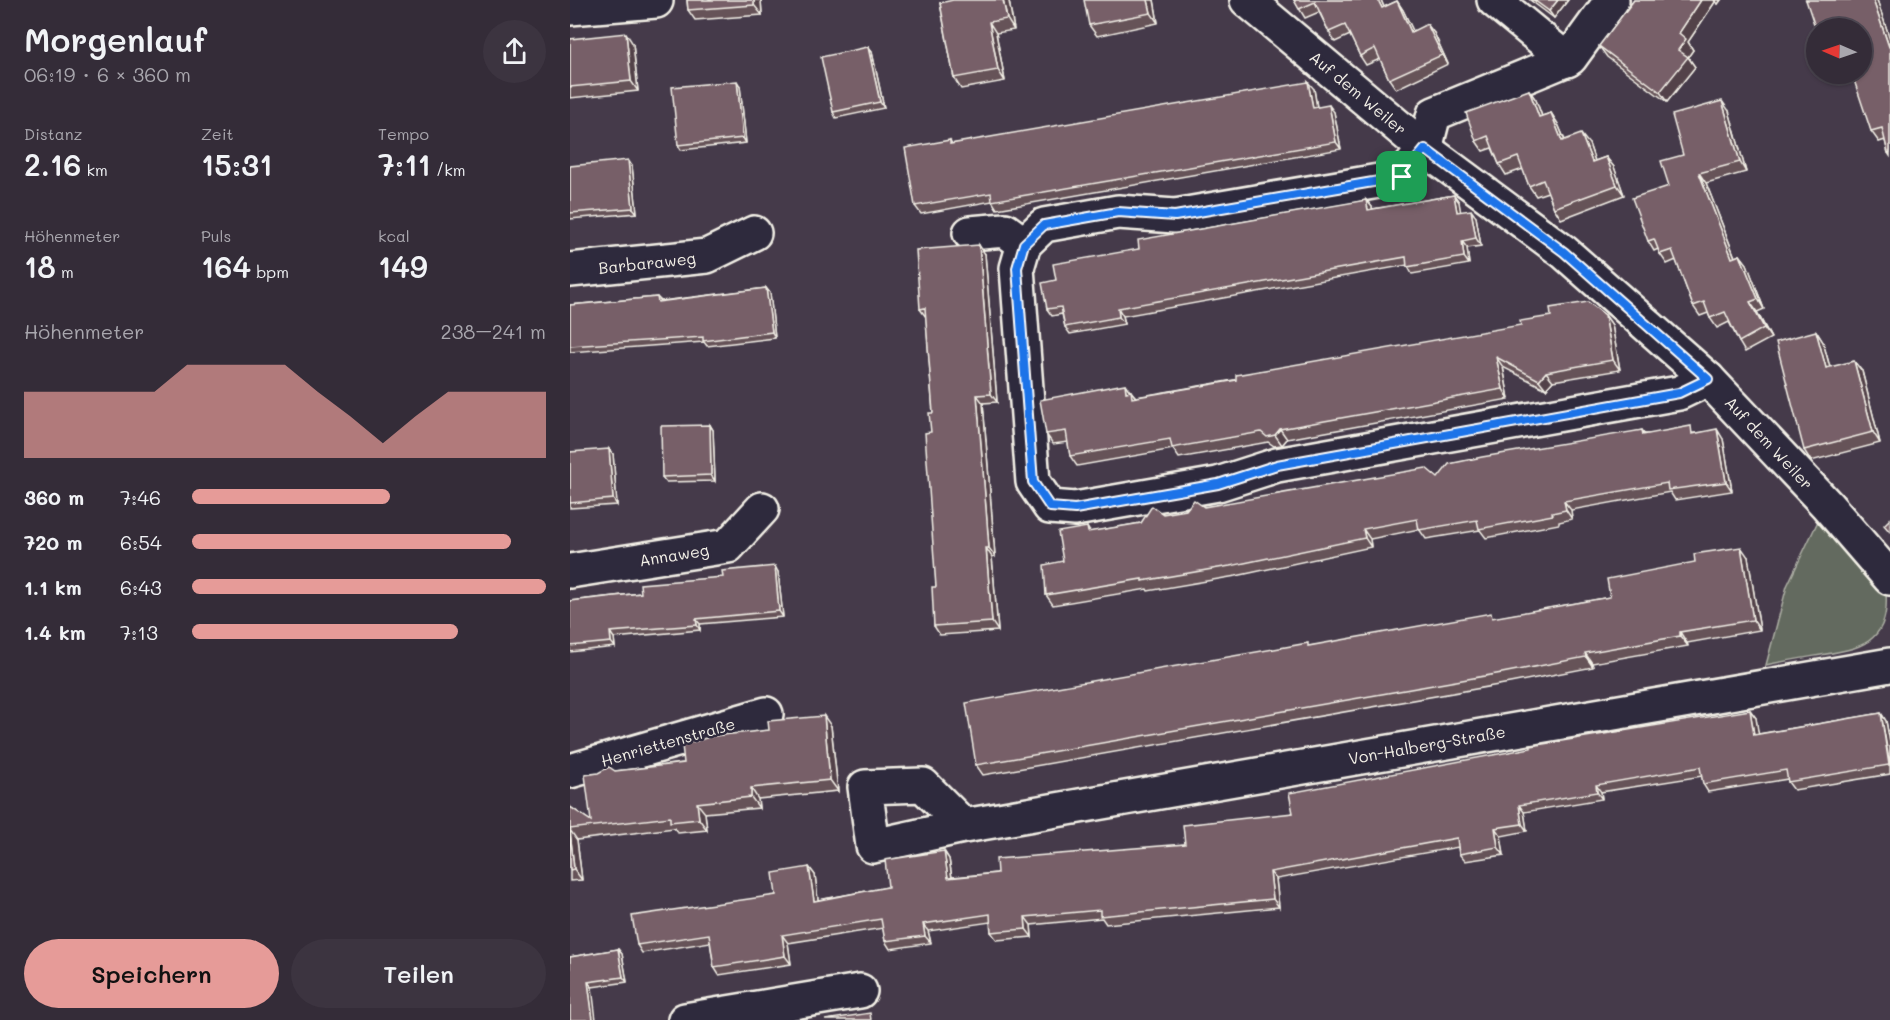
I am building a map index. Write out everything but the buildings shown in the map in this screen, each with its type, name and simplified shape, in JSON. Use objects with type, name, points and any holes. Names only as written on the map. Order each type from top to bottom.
[{"type":"street","name":"Auf dem Weiler","points":[[1246,0],[1425,149],[1564,252],[1708,379],[1827,505],[1890,578]]},
{"type":"street","points":[[1494,0],[1567,60]]},
{"type":"street","points":[[1612,0],[1567,60],[1434,114],[1425,149],[1402,177],[1175,216],[1118,212],[1044,225],[1024,244],[1017,268],[1033,482],[1050,507],[1075,509],[1218,484],[1277,465],[1679,393],[1708,379]]},
{"type":"street","points":[[570,8],[656,1]]},
{"type":"street","points":[[970,232],[1005,230],[1024,244]]},
{"type":"street","name":"Barbaraweg","points":[[570,270],[707,256],[754,233]]},
{"type":"street","name":"Annaweg","points":[[570,571],[728,546],[762,509]]},
{"type":"street","name":"Von-Halberg-Straße","points":[[964,826],[1890,665]]},
{"type":"street","name":"Henriettenstraße","points":[[570,771],[766,714]]},
{"type":"street","points":[[685,1020],[860,991]]},
{"type":"shaded area","points":[[1819,519],[1886,594],[1883,624],[1877,634],[1868,641],[1847,650],[1766,665],[1787,586]]},
{"type":"route","points":[[1425,149],[1564,252],[1708,379],[1679,393],[1277,465],[1218,484],[1075,509],[1050,507],[1033,482],[1017,268],[1024,244],[1044,225],[1118,212],[1175,216],[1402,177],[1425,149]]}]
